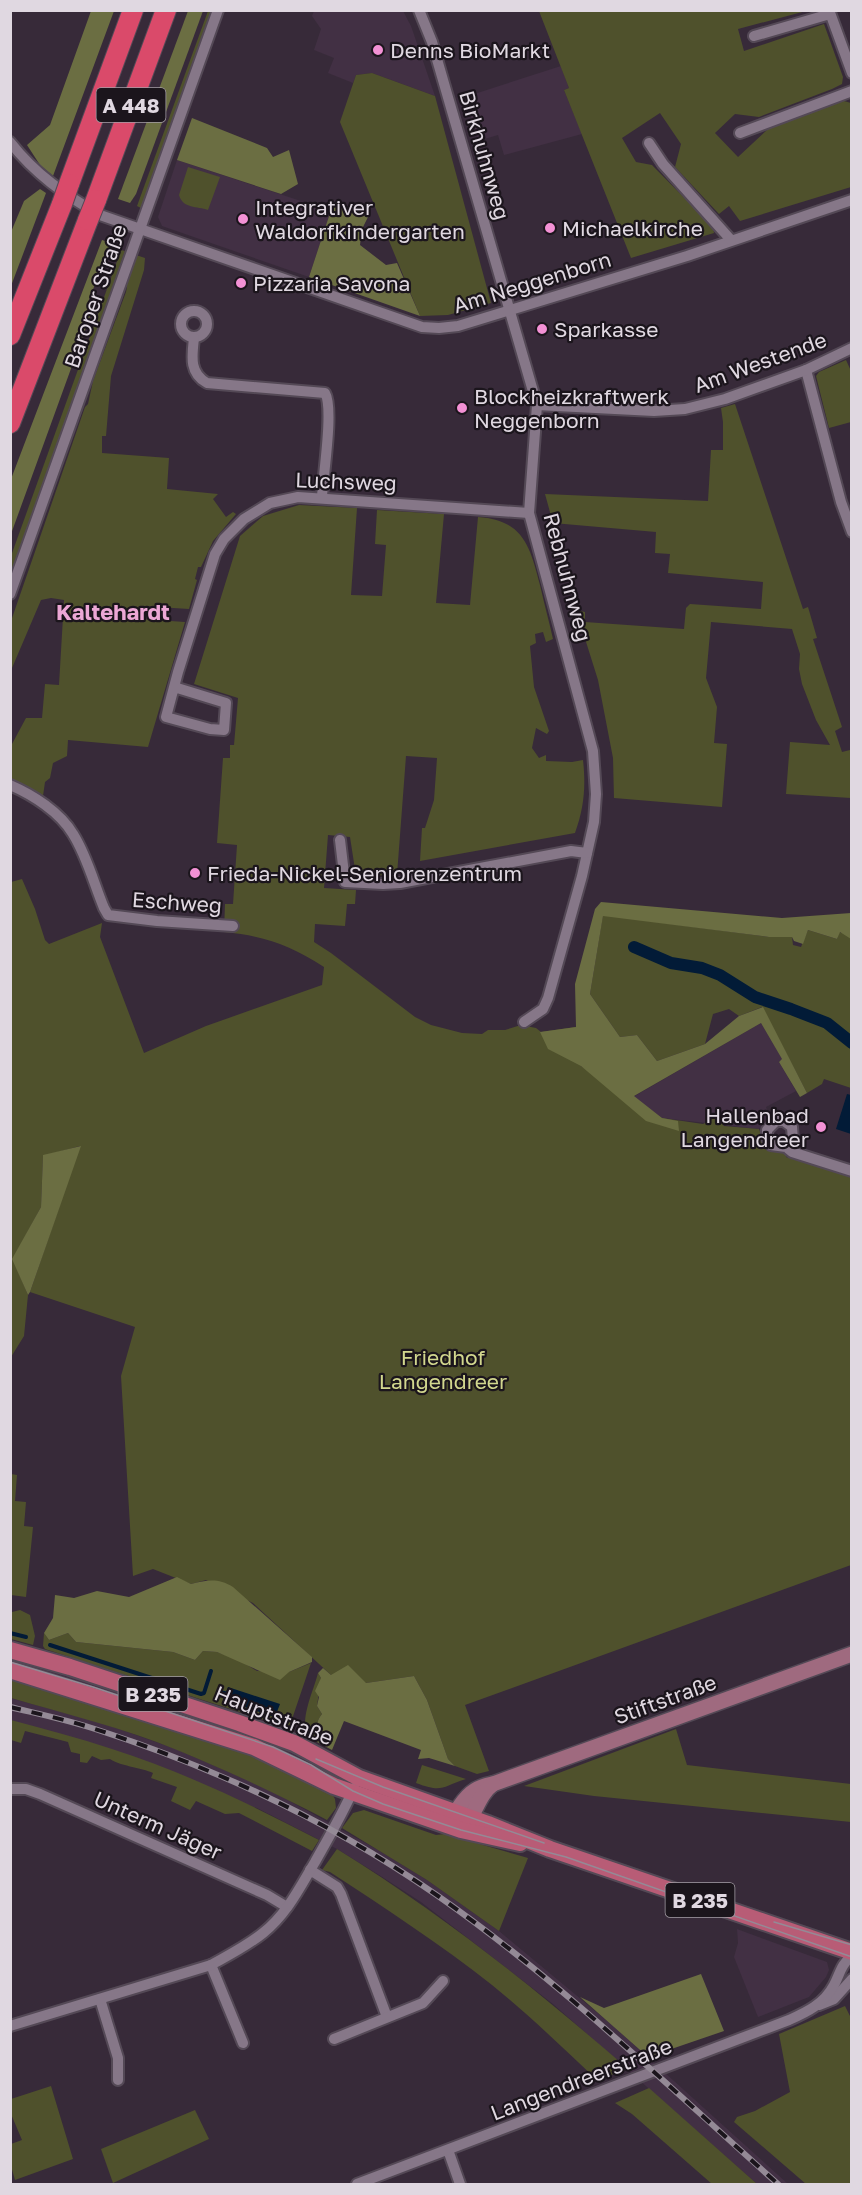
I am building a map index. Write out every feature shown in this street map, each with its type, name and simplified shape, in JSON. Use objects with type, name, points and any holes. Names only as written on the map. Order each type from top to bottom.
[{"type":"highway","name":"A 448","points":[[10,335],[62,204],[133,10]]},
{"type":"highway","name":"A 448","points":[[10,423],[96,200],[165,10]]},
{"type":"main road","name":"Hauptstraße","points":[[10,1650],[119,1683],[294,1743],[355,1785],[461,1830],[494,1839],[550,1849]]},
{"type":"main road","name":"Hauptstraße","points":[[10,1670],[254,1747],[334,1786],[355,1785],[464,1815],[550,1849],[852,1954]]},
{"type":"street","name":"Baroper Straße","points":[[10,594],[218,10]]},
{"type":"street","name":"Birkhuhnweg","points":[[419,10],[432,42],[508,311]]},
{"type":"street","points":[[754,36],[829,12],[852,73]]},
{"type":"street","points":[[740,133],[852,91]]},
{"type":"street","name":"Am Neggenborn","points":[[10,142],[39,175],[99,215],[422,327],[458,326],[852,200]]},
{"type":"street","points":[[649,143],[663,164],[731,240]]},
{"type":"street","name":"Rebhuhnweg","points":[[508,311],[537,405],[529,513],[594,752],[596,794],[594,822],[587,853],[548,998],[543,1009],[524,1022]]},
{"type":"street","points":[[194,338],[192,365],[197,376],[207,383],[325,393],[328,399],[328,415],[322,497]]},
{"type":"street","name":"Am Westende","points":[[537,405],[654,411],[685,409],[725,399],[806,370],[852,348]]},
{"type":"street","points":[[806,370],[841,502],[852,532]]},
{"type":"street","name":"Luchsweg","points":[[174,687],[226,703],[224,730],[210,729],[166,717],[174,687],[210,566],[224,539],[244,519],[270,503],[298,497],[322,497],[529,513]]},
{"type":"street","name":"Eschweg","points":[[10,784],[50,809],[73,833],[108,915],[233,926]]},
{"type":"street","points":[[340,840],[345,882],[383,884],[571,851],[587,853]]},
{"type":"street","points":[[786,1147],[793,1140],[794,1131],[784,1120],[776,1121],[768,1126],[766,1134],[768,1142],[852,1171]]},
{"type":"street","name":"Stiftstraße","points":[[464,1815],[470,1792],[483,1785],[493,1784],[852,1654]]},
{"type":"street","points":[[10,2026],[212,1965],[264,1933],[287,1907],[310,1870],[355,1785]]},
{"type":"street","name":"Unterm Jäger","points":[[10,1789],[26,1789],[40,1794],[267,1895],[287,1907]]},
{"type":"street","points":[[461,1830],[464,1815]]},
{"type":"street","points":[[310,1870],[337,1887],[341,1894],[387,2017]]},
{"type":"street","name":"Langendreerstraße","points":[[816,2006],[833,1987],[843,1964],[852,1954]]},
{"type":"street","points":[[212,1965],[243,2043]]},
{"type":"street","name":"Langendreerstraße","points":[[357,2184],[789,2020],[834,1999],[852,1979]]},
{"type":"street","points":[[334,2039],[427,2001],[443,1981]]},
{"type":"street","points":[[100,1999],[118,2058],[118,2080]]},
{"type":"street","points":[[448,2150],[460,2184]]},
{"type":"shaded area","points":[[314,11],[403,11],[411,26],[435,96],[372,73],[356,75],[353,83],[328,73],[334,58],[314,50],[321,29],[312,16]]},
{"type":"shaded area","points":[[561,66],[569,88],[564,90],[582,134],[504,155],[498,135],[478,141],[465,97]]},
{"type":"shaded area","name":"Integrativer Waldorfkindergarten","points":[[177,160],[331,211],[309,277],[162,226],[158,217]]},
{"type":"shaded area","points":[[761,1023],[783,1060],[779,1062],[796,1091],[766,1107],[769,1116],[759,1129],[662,1118],[633,1097]]},
{"type":"shaded area","points":[[10,1653],[276,1739],[343,1776],[344,1779],[342,1781],[11,1666]]},
{"type":"shaded area","points":[[10,1698],[99,1722],[176,1749],[268,1789],[427,1880],[499,1931],[612,2025],[788,2184],[757,2184],[553,2004],[421,1902],[379,1875],[337,1849],[257,1808],[11,1720]]},
{"type":"shaded area","points":[[737,1929],[827,1962],[829,1970],[826,1977],[809,1997],[758,2017],[734,1957],[738,1943]]},
{"type":"green space","points":[[91,11],[114,11],[53,176],[40,165],[27,145],[50,125]]},
{"type":"green space","points":[[188,11],[203,11],[136,194],[130,203],[118,199]]},
{"type":"green space","points":[[208,11],[212,11],[141,208],[137,206]]},
{"type":"green space","points":[[539,11],[806,11],[738,29],[744,51],[824,24],[843,77],[842,84],[759,117],[735,114],[715,133],[738,157],[768,129],[842,99],[851,103],[851,187],[740,221],[729,206],[719,214],[675,167],[681,144],[660,113],[622,138],[636,162],[652,165],[713,227],[714,233],[631,258],[564,90],[569,88]]},
{"type":"green space","points":[[372,73],[435,96],[491,303],[448,315],[420,316],[340,122],[356,75]]},
{"type":"green space","points":[[192,118],[267,148],[273,157],[289,150],[298,184],[281,194],[177,160]]},
{"type":"green space","points":[[188,167],[220,177],[208,210],[187,205],[181,200],[179,195]]},
{"type":"green space","points":[[40,189],[46,193],[11,286],[11,232],[24,201]]},
{"type":"green space","points":[[333,204],[368,217],[362,229],[360,245],[386,265],[397,263],[420,316],[309,277]]},
{"type":"green space","points":[[102,240],[111,243],[87,305],[93,308],[11,534],[11,479]]},
{"type":"green space","points":[[121,250],[125,251],[11,578],[11,556]]},
{"type":"green space","points":[[136,255],[145,258],[144,270],[111,376],[106,436],[102,436],[102,453],[169,458],[167,489],[218,494],[213,499],[226,517],[233,512],[236,514],[213,541],[201,567],[198,567],[189,609],[142,606],[141,619],[185,622],[148,747],[68,740],[67,756],[53,763],[50,778],[45,782],[43,796],[40,799],[11,783],[11,744],[26,718],[42,718],[45,684],[59,685],[64,600],[51,598],[41,600],[12,668],[11,678],[11,621],[85,407],[88,404],[93,381],[126,292],[127,287],[125,286]]},
{"type":"green space","points":[[846,360],[851,371],[851,422],[829,428],[816,376],[819,372]]},
{"type":"green space","points":[[735,404],[803,609],[808,607],[817,638],[813,639],[842,727],[835,731],[842,752],[850,750],[851,798],[786,794],[790,742],[830,745],[816,720],[802,684],[799,669],[800,654],[792,629],[711,622],[706,678],[717,707],[714,743],[727,744],[722,807],[614,798],[613,758],[598,680],[576,610],[585,612],[585,622],[684,629],[686,608],[690,604],[761,609],[763,582],[668,573],[670,554],[655,553],[656,532],[553,523],[545,494],[708,501],[711,450],[723,450],[721,408]]},
{"type":"green space","name":"Friedhof Langendreer","points":[[299,505],[357,508],[351,595],[382,596],[386,545],[375,544],[377,510],[444,514],[436,603],[470,605],[478,517],[505,523],[515,530],[528,547],[532,558],[553,639],[546,642],[543,632],[535,634],[536,643],[530,646],[534,687],[549,731],[547,734],[536,728],[532,748],[539,758],[546,755],[546,761],[583,760],[584,779],[584,797],[575,833],[420,861],[422,828],[425,828],[434,800],[437,758],[406,756],[397,875],[356,876],[350,837],[328,835],[324,888],[356,890],[355,904],[347,904],[345,926],[315,924],[314,942],[415,1017],[431,1025],[462,1033],[482,1034],[488,1030],[505,1030],[521,1025],[536,1028],[541,1032],[576,1027],[581,1066],[662,1118],[703,1124],[718,1116],[724,1126],[759,1129],[765,1146],[777,1151],[785,1151],[786,1157],[851,1177],[851,1565],[465,1705],[489,1771],[477,1774],[455,1766],[448,1759],[427,1700],[414,1676],[366,1683],[331,1675],[253,1603],[206,1580],[191,1584],[153,1569],[133,1576],[121,1376],[135,1327],[30,1292],[80,1146],[43,1156],[41,1207],[13,1259],[28,1295],[24,1336],[11,1357],[11,882],[22,879],[45,940],[49,944],[102,923],[100,937],[144,1053],[206,1026],[322,985],[324,967],[300,953],[265,939],[224,932],[225,904],[233,904],[237,845],[217,843],[223,758],[230,758],[230,745],[234,745],[238,698],[194,684],[240,536],[263,516]]},
{"type":"green space","points":[[601,902],[782,918],[851,913],[851,939],[840,932],[837,939],[808,930],[803,944],[794,941],[792,937],[769,937],[603,916],[590,994],[620,1037],[637,1035],[657,1061],[705,1044],[739,1016],[763,1007],[807,1093],[800,1097],[779,1062],[782,1059],[761,1023],[634,1096],[662,1118],[678,1121],[679,1131],[646,1121],[581,1066],[548,1049],[540,1032],[576,1027],[575,984],[595,909]]},
{"type":"green space","points":[[603,915],[769,937],[792,937],[793,945],[801,947],[808,930],[837,939],[839,932],[851,935],[851,1088],[824,1079],[822,1084],[807,1093],[762,1007],[739,1016],[729,1009],[713,1014],[705,1044],[657,1061],[637,1035],[620,1037],[590,994]]},
{"type":"green space","points":[[81,1146],[28,1295],[12,1259],[41,1207],[43,1155]]},
{"type":"green space","points":[[11,1474],[17,1475],[15,1501],[26,1502],[24,1526],[33,1527],[26,1597],[11,1595]]},
{"type":"green space","points":[[177,1577],[191,1584],[213,1581],[233,1587],[312,1657],[312,1662],[289,1672],[280,1680],[217,1652],[203,1651],[195,1660],[173,1652],[76,1642],[68,1633],[49,1640],[44,1633],[53,1618],[55,1595],[74,1598],[97,1591],[129,1597]]},
{"type":"green space","points":[[20,1610],[30,1615],[35,1636],[33,1645],[11,1639],[12,1612]]},
{"type":"green space","points":[[44,1633],[49,1640],[68,1633],[76,1642],[173,1652],[195,1660],[203,1651],[217,1652],[239,1660],[257,1671],[289,1672],[311,1663],[289,1728],[45,1649],[43,1646]]},
{"type":"green space","points":[[348,1665],[366,1683],[414,1676],[427,1700],[448,1759],[455,1766],[429,1758],[418,1759],[421,1750],[344,1721],[332,1750],[317,1742],[318,1720],[322,1714],[317,1706],[319,1697],[315,1691],[321,1678],[318,1673],[323,1668],[331,1675]]},
{"type":"green space","points":[[318,1673],[321,1678],[317,1706],[322,1714],[316,1726],[317,1742],[308,1738],[305,1723]]},
{"type":"green space","points":[[10,1676],[250,1753],[330,1790],[335,1799],[336,1808],[327,1820],[234,1775],[157,1742],[11,1698]]},
{"type":"green space","points":[[11,1720],[100,1745],[165,1768],[243,1802],[319,1840],[312,1851],[239,1813],[225,1814],[196,1801],[190,1810],[171,1801],[177,1787],[151,1778],[153,1773],[110,1759],[101,1760],[92,1756],[87,1763],[80,1762],[80,1754],[71,1752],[68,1742],[25,1731],[21,1743],[11,1740]]},
{"type":"green space","points":[[676,1729],[687,1765],[851,1784],[851,1822],[594,1796],[524,1786]]},
{"type":"green space","points":[[422,1765],[466,1779],[442,1788],[425,1786],[416,1783]]},
{"type":"green space","points":[[364,1810],[436,1835],[445,1834],[528,1858],[499,1931],[427,1880],[342,1828],[353,1813]]},
{"type":"green space","points":[[337,1849],[414,1899],[487,1953],[628,2069],[597,2080],[492,1985],[371,1899],[330,1872],[322,1870]]},
{"type":"green space","points":[[701,1974],[724,2031],[648,2057],[580,1997],[604,2008]]},
{"type":"green space","points":[[845,2006],[852,2020],[851,2184],[806,2184],[734,2122],[737,2117],[755,2111],[790,2092],[779,2034]]},
{"type":"green space","points":[[51,2086],[73,2159],[15,2180],[11,2166],[11,2144],[22,2140],[11,2114],[11,2099]]},
{"type":"green space","points":[[649,2088],[757,2184],[712,2184],[632,2114],[615,2103]]},
{"type":"green space","points":[[195,2110],[209,2139],[113,2183],[101,2149]]},
{"type":"water","points":[[847,1094],[851,1095],[851,1134],[836,1129]]},
{"type":"water","points":[[228,1687],[280,1704],[275,1717],[223,1700]]},
{"type":"waterway","points":[[634,947],[671,963],[702,968],[720,975],[755,997],[827,1023],[852,1043]]},
{"type":"waterway","points":[[10,1633],[26,1637]]},
{"type":"waterway","points":[[50,1645],[201,1694],[204,1693],[211,1671]]},
{"type":"waterway","points":[[220,1692],[228,1694]]},
{"type":"tram line","points":[[10,1662],[273,1747],[311,1765],[353,1791],[383,1804],[461,1830],[566,1857],[852,1957]]},
{"type":"tram line","points":[[316,1759],[383,1787],[544,1843]]},
{"type":"tram line","points":[[774,1922],[852,1945]]},
{"type":"railway","points":[[10,1707],[95,1729],[185,1761],[315,1821],[398,1869],[527,1963],[654,2072],[778,2184]]},
{"type":"place","name":"Denns BioMarkt","points":[[378,50]]},
{"type":"place","name":"Integrativer Waldorfkindergarten","points":[[243,219]]},
{"type":"place","name":"Michaelkirche","points":[[550,228]]},
{"type":"place","name":"Pizzaria Savona","points":[[241,283]]},
{"type":"place","name":"Sparkasse","points":[[542,329]]},
{"type":"place","name":"Blockheizkraftwerk Neggenborn","points":[[462,408]]},
{"type":"place","name":"Frieda-Nickel-Seniorenzentrum","points":[[195,873]]},
{"type":"place","name":"Hallenbad Langendreer","points":[[821,1127]]},
{"type":"district","name":"Kaltehardt","points":[[113,611]]}]
